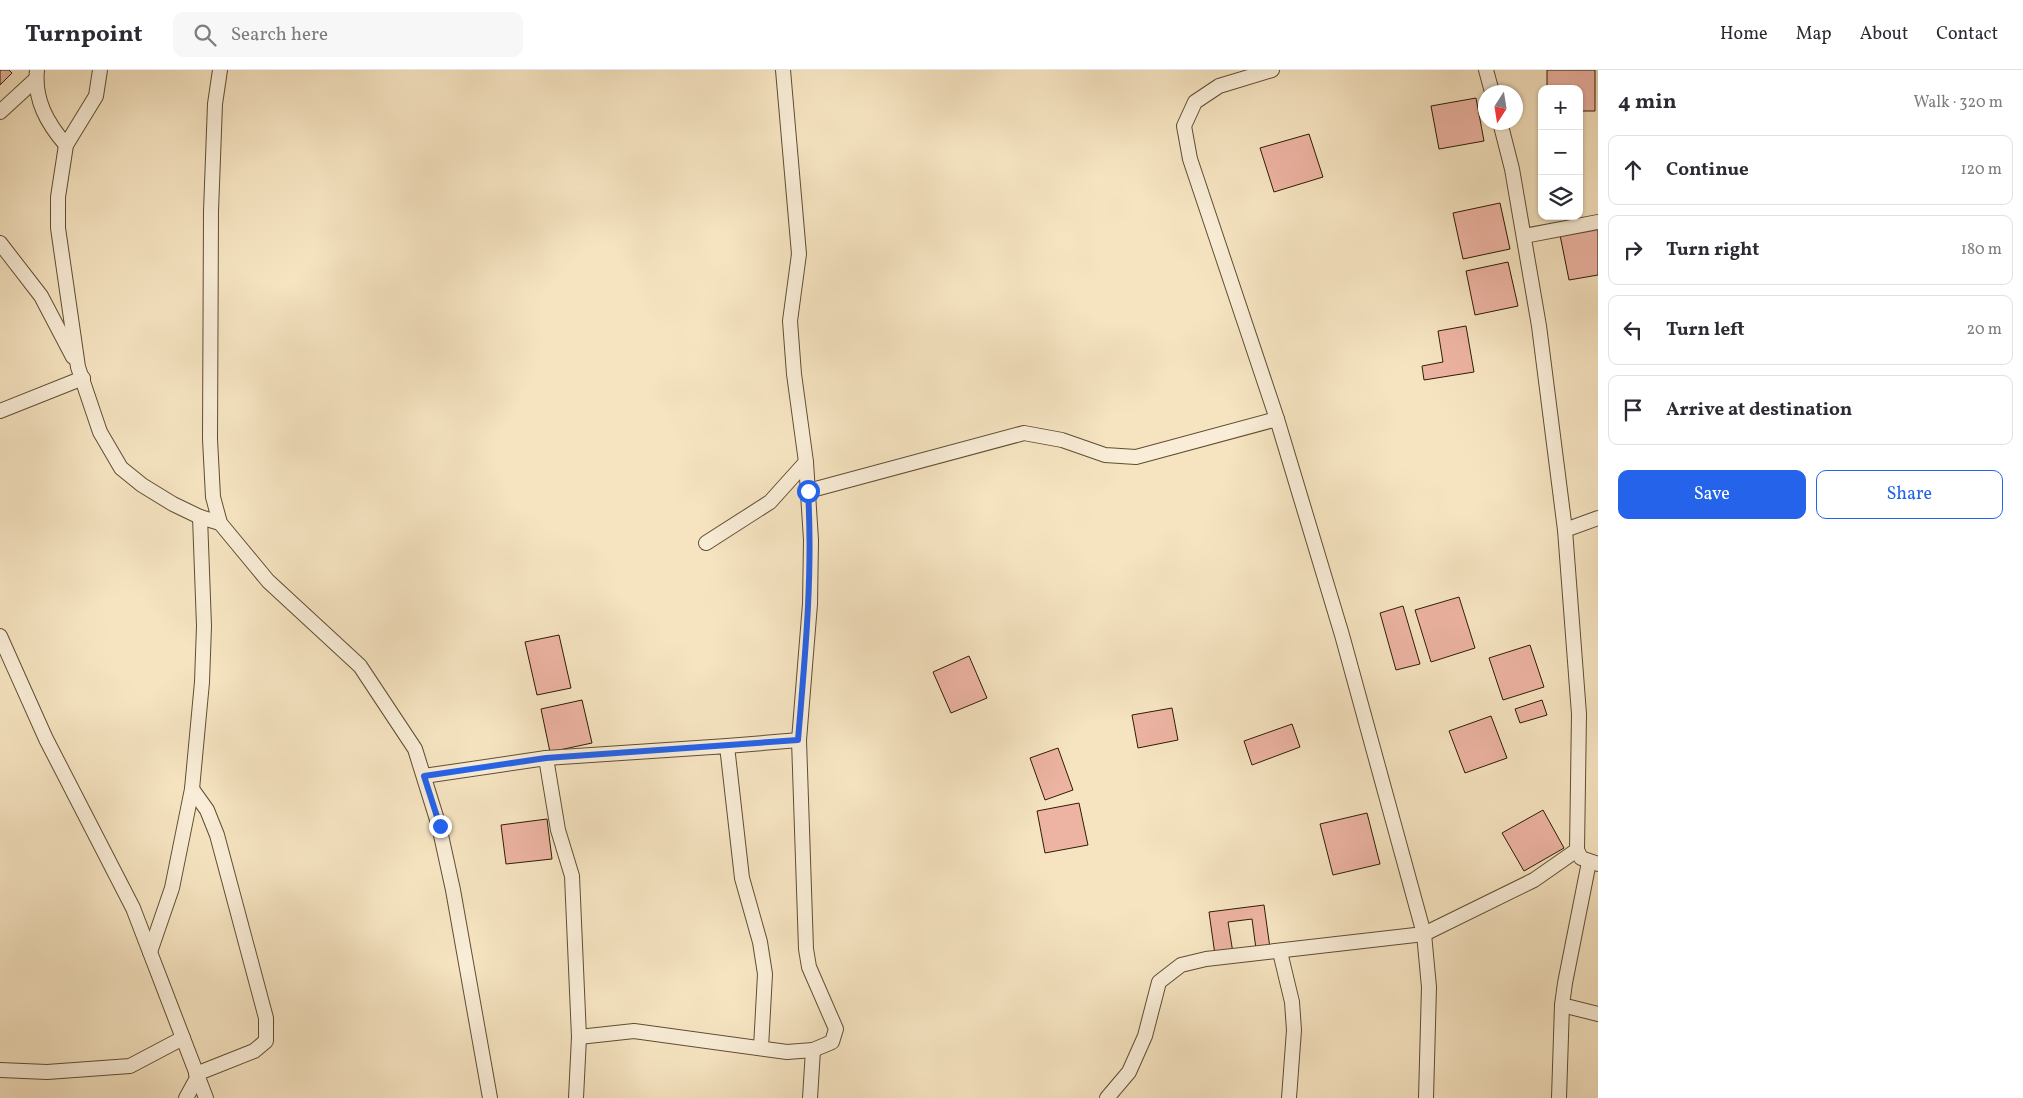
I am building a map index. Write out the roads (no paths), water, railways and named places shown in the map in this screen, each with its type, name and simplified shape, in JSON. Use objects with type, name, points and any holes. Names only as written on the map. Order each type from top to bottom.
[{"type":"street","points":[[100,70],[96,96],[66,145],[58,197],[58,228],[81,372],[100,432],[121,468],[142,485],[200,518],[220,523]]},
{"type":"street","points":[[220,70],[215,104],[211,211],[210,439],[213,497],[220,523],[268,581],[360,666],[416,749],[440,826],[490,1098]]},
{"type":"street","points":[[579,1037],[634,1031],[788,1052],[813,1050],[832,1042],[836,1028],[809,967],[806,949],[798,740],[810,604],[811,540],[806,462],[794,374],[790,321],[798,254],[783,70]]},
{"type":"street","points":[[1272,70],[1219,86],[1195,102],[1184,126],[1190,158],[1277,419],[1342,635],[1424,934],[1429,1004],[1426,1098]]},
{"type":"street","points":[[1486,70],[1490,85]]},
{"type":"street","points":[[36,74],[40,105],[51,128],[66,145]]},
{"type":"street","points":[[0,112],[36,74]]},
{"type":"street","points":[[1502,130],[1512,169],[1539,326],[1565,530],[1580,714],[1577,850],[1581,858],[1594,863],[1565,983],[1562,1006],[1559,1098]]},
{"type":"street","points":[[1524,236],[1598,222]]},
{"type":"street","points":[[0,243],[41,296],[81,372]]},
{"type":"street","points":[[0,411],[81,372]]},
{"type":"street","points":[[808,491],[1024,433],[1062,440],[1105,455],[1136,457],[1277,419]]},
{"type":"street","points":[[706,543],[770,502],[806,462]]},
{"type":"street","points":[[150,952],[172,888],[192,789],[202,682],[204,626],[200,518]]},
{"type":"street","points":[[1565,530],[1598,518]]},
{"type":"street","points":[[0,636],[46,739],[133,908],[206,1098]]},
{"type":"street","points":[[424,776],[546,758],[798,740]]},
{"type":"street","points":[[727,746],[742,878],[760,942],[765,974],[761,1048]]},
{"type":"street","points":[[546,758],[558,830],[572,876],[579,1037],[576,1098]]},
{"type":"street","points":[[186,1098],[196,1076],[254,1051],[266,1041],[264,1009],[217,835],[207,810],[192,789]]},
{"type":"street","points":[[1107,1098],[1129,1072],[1145,1036],[1160,982],[1181,965],[1206,959],[1424,934],[1534,880],[1577,850]]},
{"type":"street","points":[[1280,952],[1292,1002],[1294,1030],[1289,1098]]},
{"type":"street","points":[[1562,1006],[1598,1014]]},
{"type":"street","points":[[0,1070],[47,1072],[130,1066],[183,1038]]},
{"type":"street","points":[[810,1098],[813,1050]]}]
